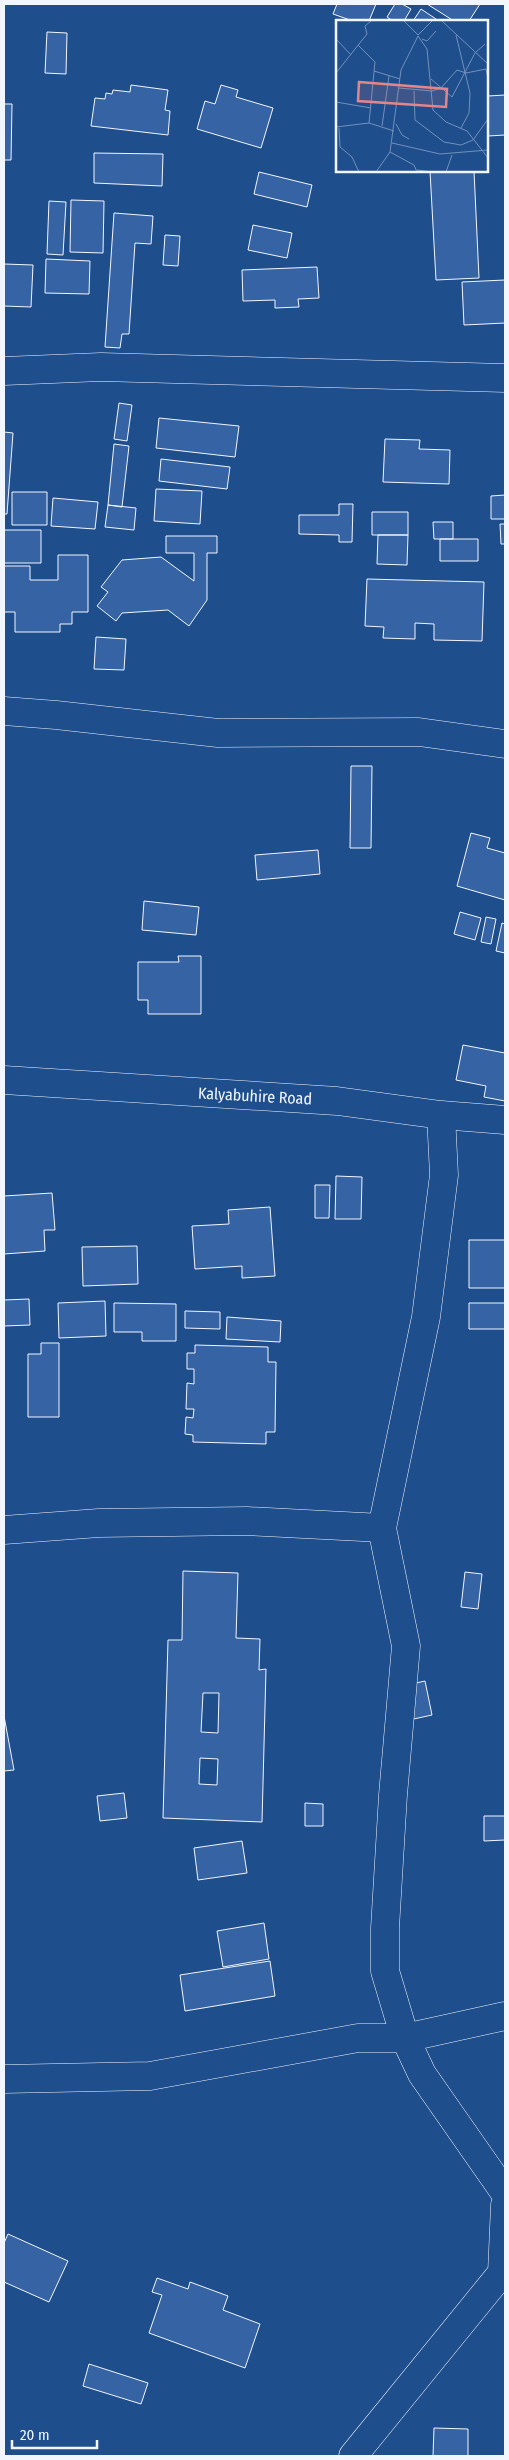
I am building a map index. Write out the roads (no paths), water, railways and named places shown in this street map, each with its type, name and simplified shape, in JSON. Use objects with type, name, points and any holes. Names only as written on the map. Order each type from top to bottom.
[{"type":"street","points":[[4,371],[102,367],[505,378]]},
{"type":"street","points":[[4,711],[56,714],[218,733],[419,732],[505,744]]},
{"type":"street","name":"Kalyabuhire Road","points":[[4,1080],[337,1100],[441,1115],[505,1120]]},
{"type":"street","points":[[441,1115],[444,1175],[426,1317],[382,1528],[406,1646],[385,1928],[385,1971],[405,2038],[422,2074],[505,2193]]},
{"type":"street","points":[[4,1530],[100,1523],[247,1520],[382,1528]]},
{"type":"street","points":[[4,2079],[150,2076],[358,2038],[405,2038],[505,2016]]},
{"type":"street","points":[[353,2456],[504,2272],[505,2205]]}]
